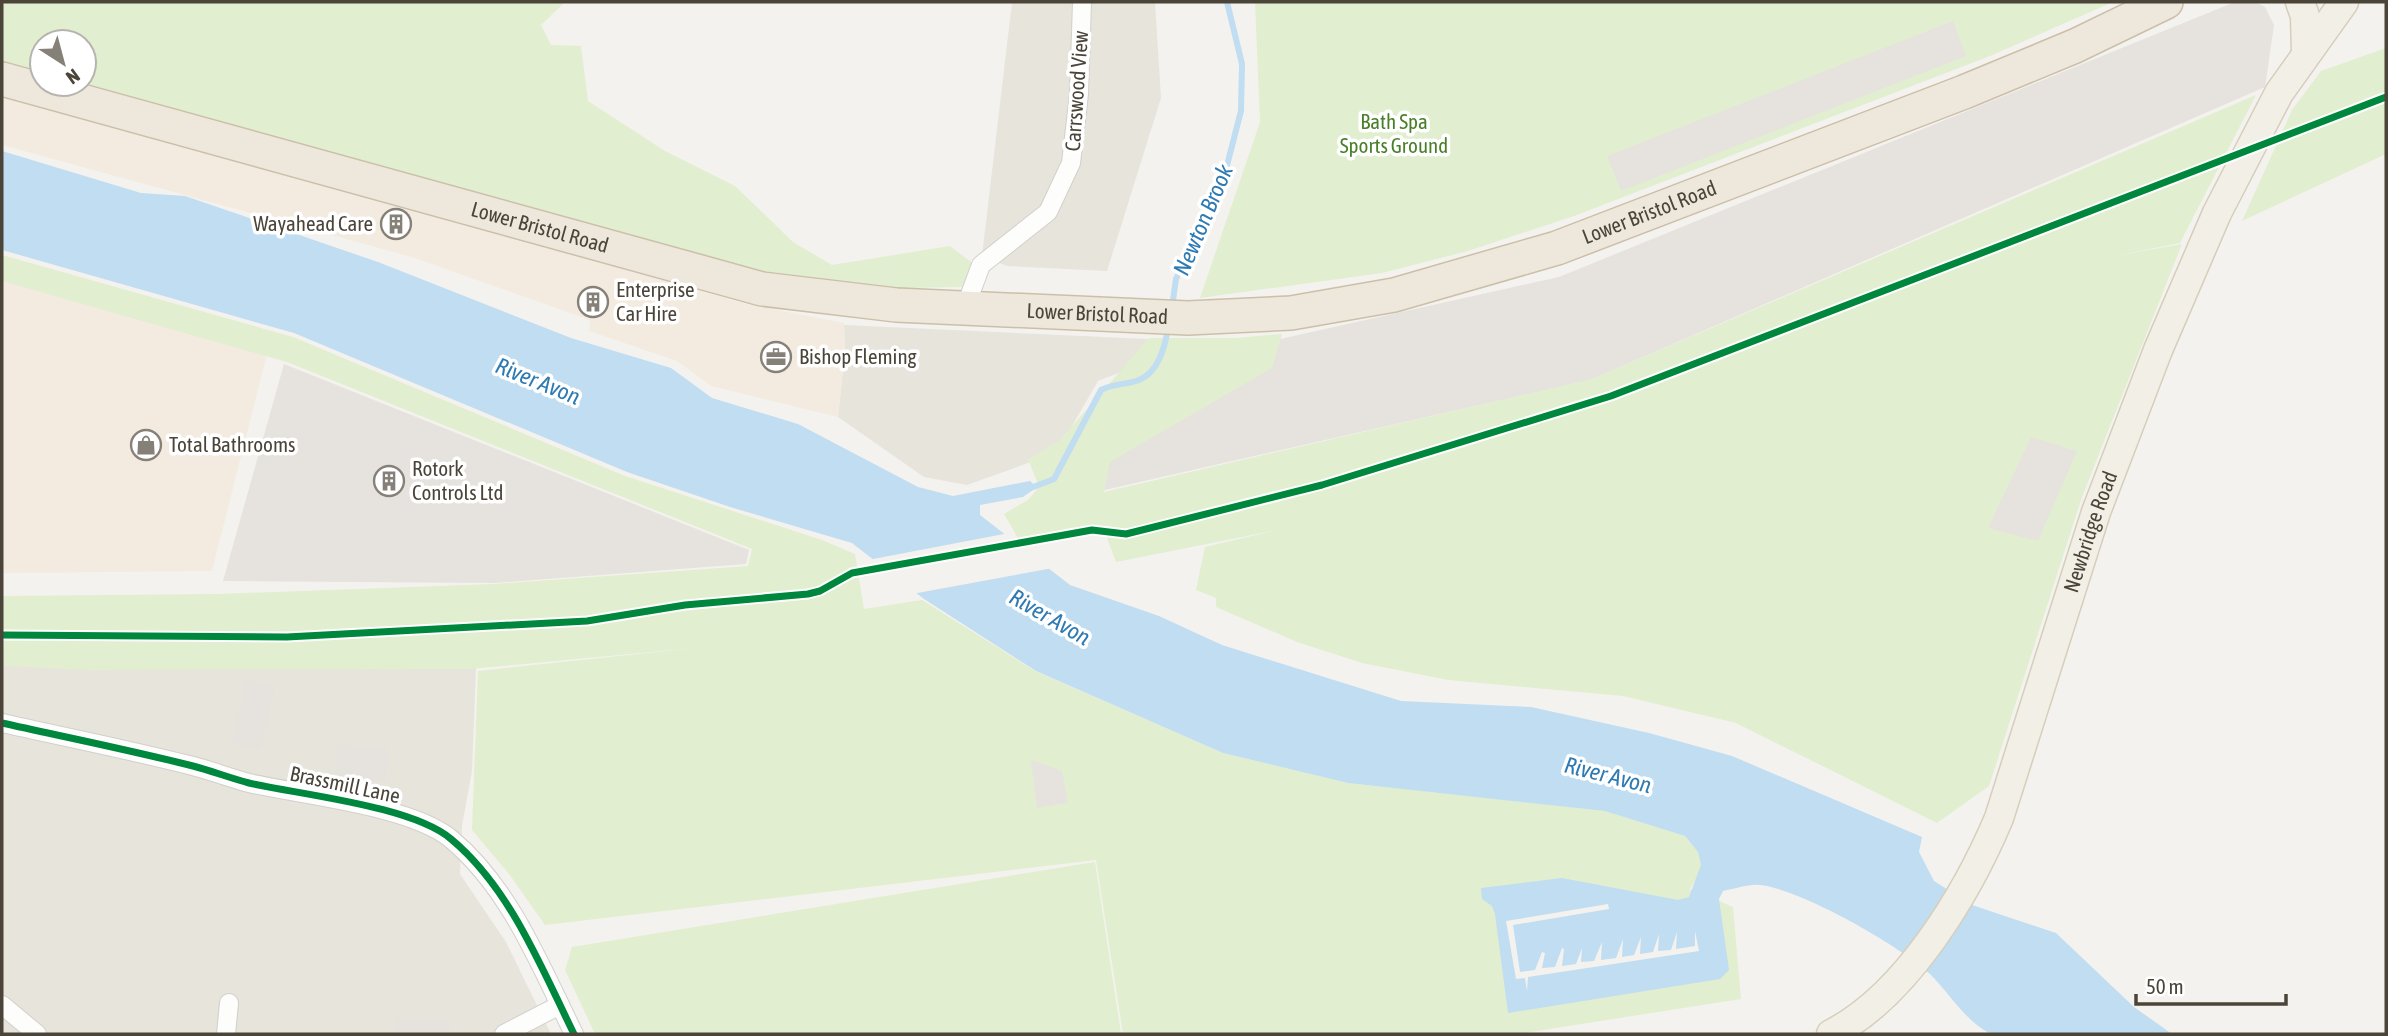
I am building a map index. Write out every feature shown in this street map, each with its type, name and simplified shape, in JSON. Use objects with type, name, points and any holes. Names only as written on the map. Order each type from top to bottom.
[{"type":"highway","name":"Lower Bristol Road","points":[[2,79],[762,289],[896,305],[1135,318],[1188,318],[1291,313],[1394,295],[1557,248],[1964,92],[2075,46],[2166,2]]},
{"type":"main road","points":[[2306,52],[2310,2]]},
{"type":"main road","name":"Newbridge Road","points":[[1831,1034],[1864,1014],[1895,985],[1967,886],[1999,818],[2096,512],[2158,350],[2217,213],[2275,101],[2306,52],[2344,2]]},
{"type":"street","name":"Carrswood View","points":[[965,308],[981,265],[1048,212],[1072,163],[1079,93],[1082,2]]},
{"type":"street","name":"Brassmill Lane","points":[[2,723],[194,766],[247,782],[401,814],[436,827],[468,855],[500,896],[536,955],[574,1034]]},
{"type":"street","points":[[226,1034],[229,1003]]},
{"type":"street","points":[[2,1005],[37,1034]]},
{"type":"street","points":[[504,1034],[559,1005]]},
{"type":"shaded area","points":[[1012,2],[1155,2],[1161,98],[1107,271],[1007,266],[982,256]]},
{"type":"shaded area","points":[[2235,2],[2255,2],[2265,7],[2274,25],[2265,87],[1590,380],[1087,494],[1085,475],[1249,346],[1559,277]]},
{"type":"shaded area","points":[[1953,21],[1966,56],[1621,191],[1607,156]]},
{"type":"shaded area","points":[[2,92],[742,303],[844,323],[845,352],[838,417],[711,386],[677,361],[589,331],[590,320],[412,257],[2,145]]},
{"type":"shaded area","points":[[2,281],[267,354],[212,571],[2,573]]},
{"type":"shaded area","points":[[844,325],[1148,339],[1134,367],[1098,381],[1068,433],[1042,458],[967,485],[924,477],[838,417],[845,352]]},
{"type":"shaded area","points":[[284,364],[749,550],[746,564],[494,583],[223,581]]},
{"type":"shaded area","points":[[2031,437],[2077,451],[2038,541],[1988,528]]},
{"type":"shaded area","points":[[2,658],[476,668],[472,771],[462,826],[460,874],[506,942],[551,1034],[2,1034]]},
{"type":"shaded area","points":[[246,679],[275,686],[261,750],[231,744]]},
{"type":"shaded area","points":[[336,745],[388,747],[386,782],[335,780]]},
{"type":"shaded area","points":[[1031,760],[1062,771],[1068,803],[1037,808]]},
{"type":"shaded area","points":[[395,1018],[450,1020],[449,1034],[395,1034]]},
{"type":"green space","points":[[2,2],[565,2],[541,25],[551,45],[581,46],[588,101],[665,151],[735,186],[793,242],[832,265],[950,246],[975,265],[963,287],[901,288],[894,295],[760,271],[98,94],[98,28],[28,28],[28,75],[2,68]]},
{"type":"green space","name":"Bath Spa Sports Ground","points":[[1255,2],[2113,2],[1990,56],[1574,216],[1468,251],[1382,273],[1200,298],[1260,122]]},
{"type":"green space","points":[[2386,48],[2386,154],[2242,221],[2292,110],[2321,71]]},
{"type":"green space","points":[[2256,95],[2180,243],[2115,256],[2182,244],[2082,497],[1989,786],[1937,823],[1736,723],[1623,696],[1448,680],[1362,663],[1297,642],[1216,607],[1216,598],[1196,590],[1205,547],[1282,529],[1116,562],[1104,530],[1076,528],[1051,536],[1018,538],[1004,514],[1028,500],[1039,487],[1028,459],[1060,440],[1149,338],[1236,338],[1282,334],[1272,368],[1110,462],[1104,492],[1592,379]]},
{"type":"green space","points":[[2,255],[293,337],[625,476],[822,540],[855,554],[864,609],[922,600],[1035,671],[1223,753],[1348,783],[1606,811],[1685,836],[1698,852],[1701,865],[1699,875],[1688,892],[1691,889],[1733,907],[1741,999],[1517,1034],[1123,1034],[1096,860],[545,925],[509,874],[472,830],[478,671],[694,648],[470,669],[87,670],[2,666],[2,596],[217,594],[494,584],[748,566],[752,549],[287,362],[2,281]]},
{"type":"green space","points":[[1095,862],[1121,1034],[595,1034],[565,970],[572,947]]},
{"type":"water","name":"River Avon","points":[[2,151],[141,193],[185,196],[378,262],[571,338],[671,368],[712,398],[798,424],[918,487],[953,496],[1030,481],[1037,487],[1023,497],[980,505],[980,515],[1070,585],[1159,616],[1222,645],[1401,701],[1531,707],[1649,733],[1732,756],[1922,837],[1919,852],[1934,881],[1972,905],[2056,933],[2134,1007],[2172,1034],[1991,1034],[1966,1015],[1930,974],[1897,949],[1824,908],[1778,889],[1760,885],[1723,891],[1719,899],[1729,970],[1720,979],[1508,1013],[1495,914],[1492,906],[1482,899],[1481,888],[1562,878],[1678,900],[1689,897],[1701,865],[1698,852],[1685,836],[1605,811],[1348,783],[1223,753],[1036,671],[924,599],[852,543],[730,507],[627,472],[294,333],[2,250]]},
{"type":"pier","points":[[1009,533],[1053,568],[912,594],[868,560]]},
{"type":"pier","points":[[1608,904],[1609,909],[1513,925],[1520,972],[1535,970],[1542,952],[1545,953],[1542,968],[1555,967],[1562,948],[1562,966],[1576,964],[1582,948],[1581,962],[1594,961],[1602,942],[1601,960],[1616,958],[1623,939],[1622,957],[1634,955],[1641,937],[1640,954],[1653,952],[1659,934],[1658,951],[1671,950],[1677,932],[1676,949],[1695,946],[1695,931],[1699,951],[1528,977],[1527,991],[1525,978],[1516,979],[1506,921]]},
{"type":"waterway","name":"Newton Brook","points":[[1172,307],[1176,279],[1224,177],[1241,111],[1242,64],[1227,2]]},
{"type":"waterway","name":"Newton Brook","points":[[1028,489],[1054,479],[1101,390],[1139,380],[1152,371],[1163,350],[1168,328]]},
{"type":"cycle path","points":[[2,635],[287,637],[587,621],[685,605],[808,594],[820,591],[852,573],[1092,530],[1126,534],[1322,485],[1611,396],[2386,97]]},
{"type":"cycle path","points":[[2,723],[169,760],[249,783],[384,810],[433,828],[451,839],[472,859],[507,905],[536,956],[574,1034]]},
{"type":"place","name":"Wayahead Care","points":[[396,224]]},
{"type":"place","name":"Enterprise Car Hire","points":[[593,302]]},
{"type":"place","name":"Bishop Fleming","points":[[776,357]]},
{"type":"place","name":"Total Bathrooms","points":[[146,445]]},
{"type":"place","name":"Rotork Controls Ltd","points":[[389,481]]}]
